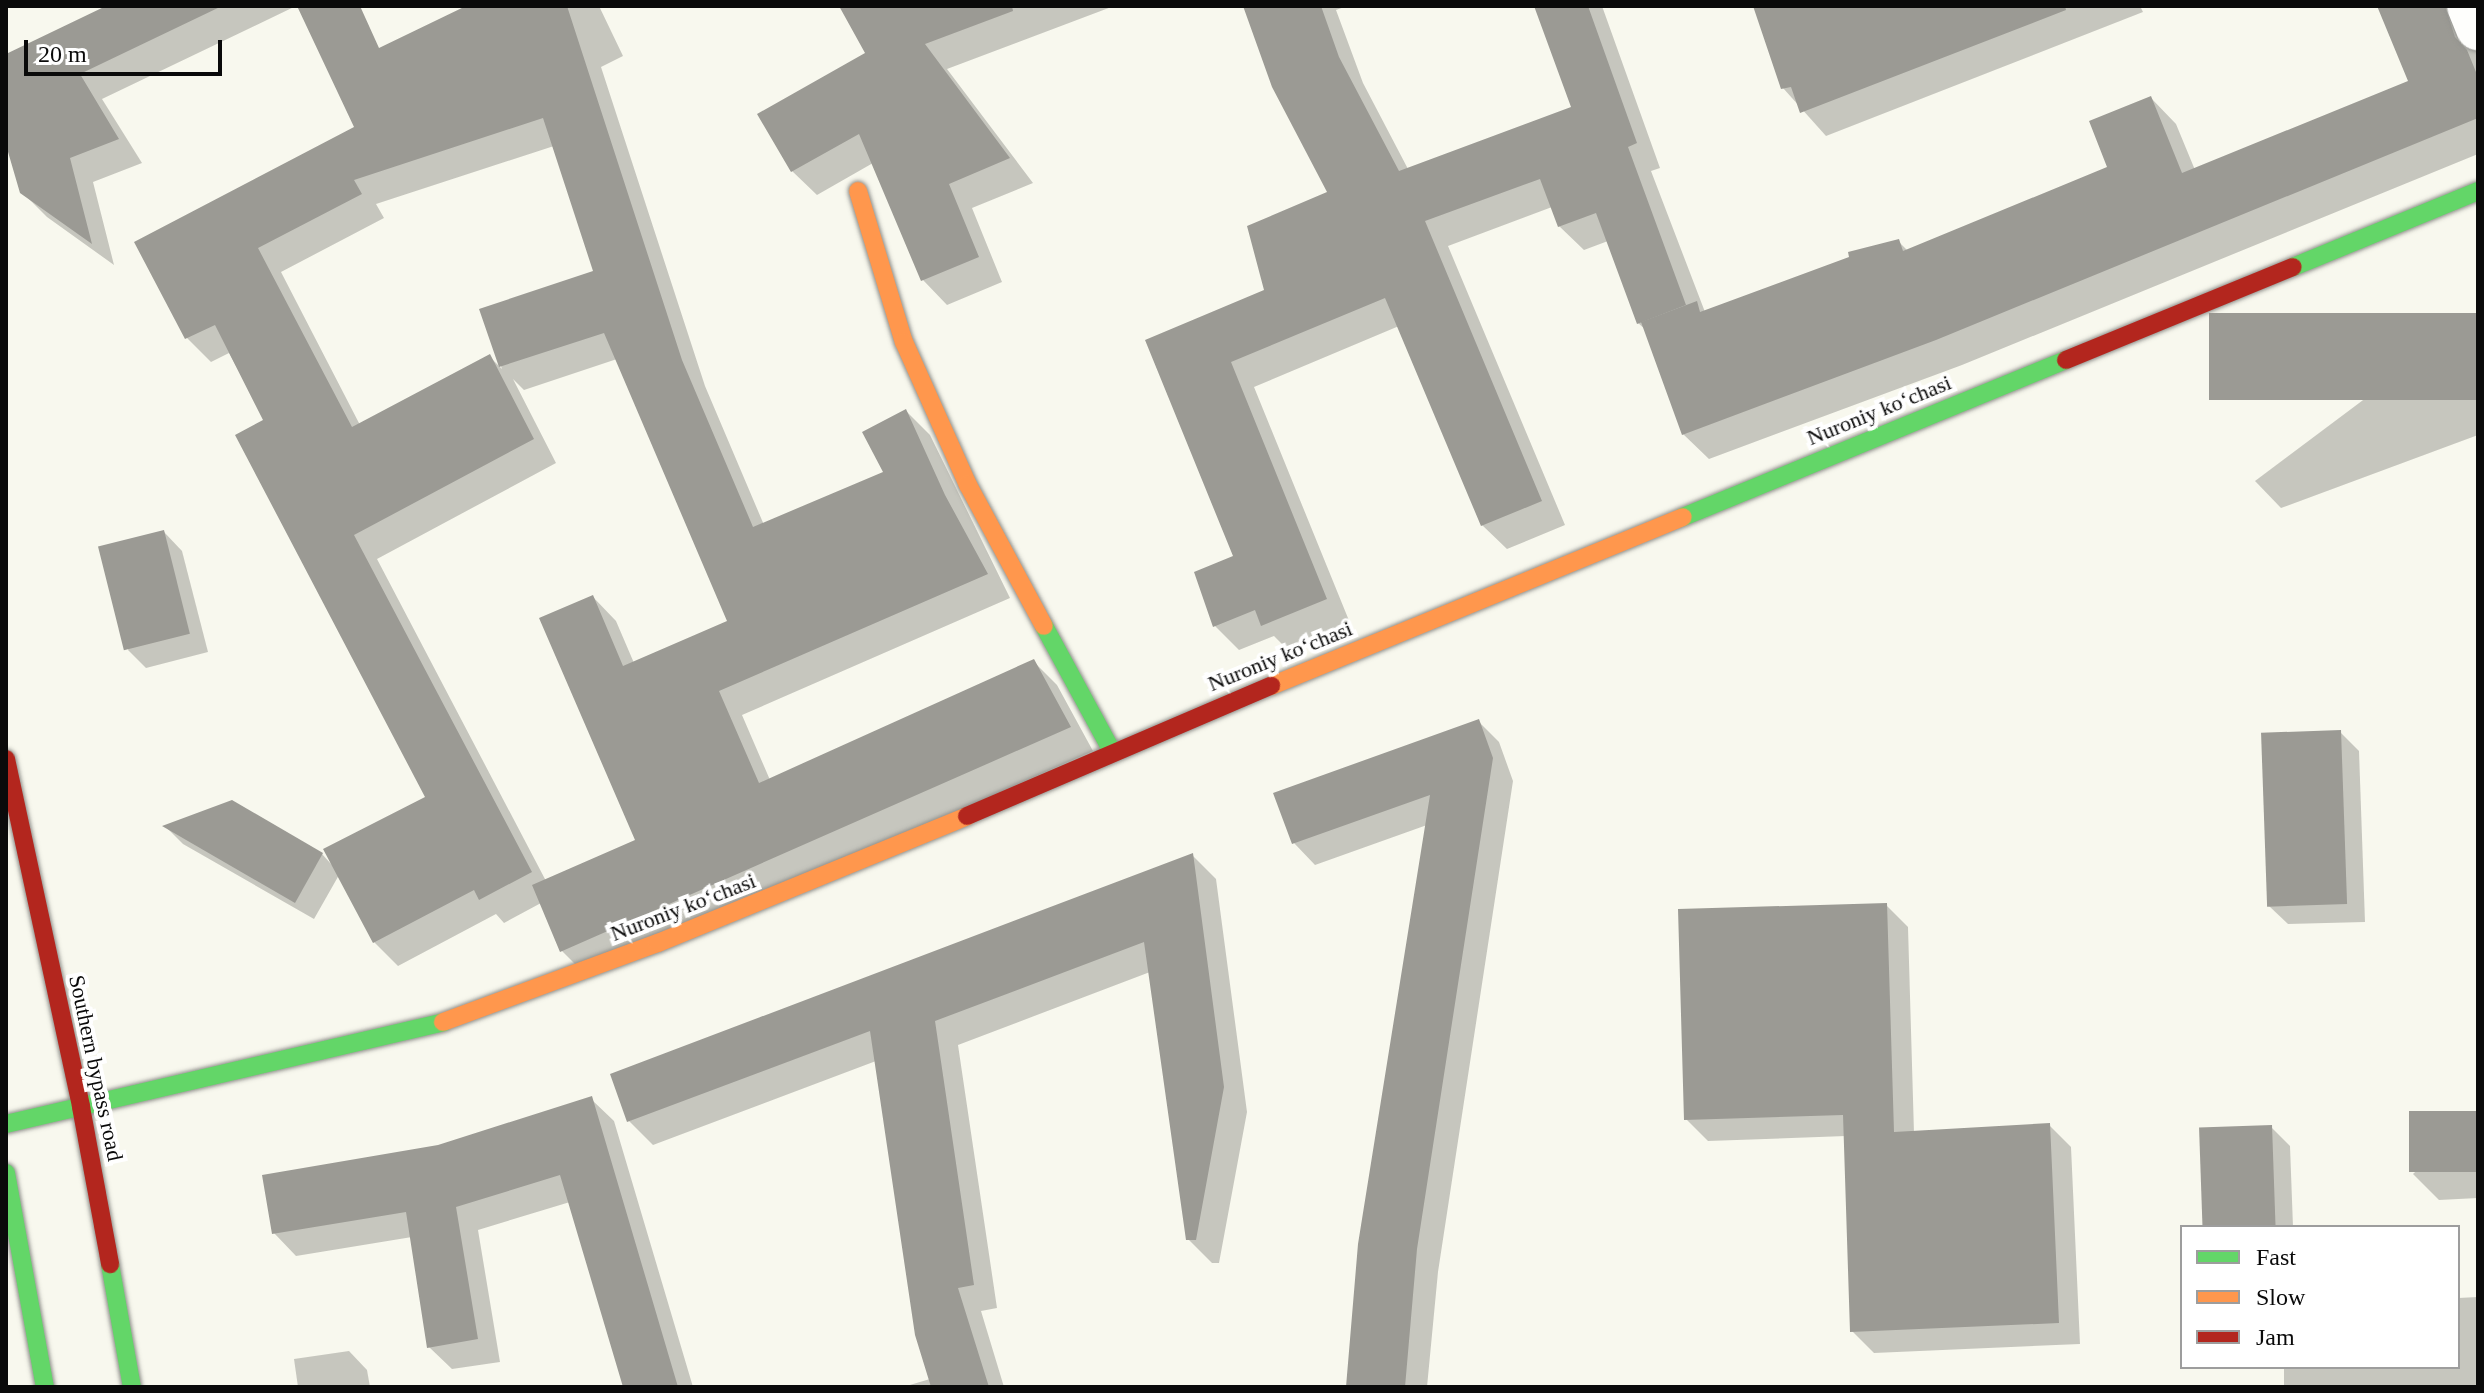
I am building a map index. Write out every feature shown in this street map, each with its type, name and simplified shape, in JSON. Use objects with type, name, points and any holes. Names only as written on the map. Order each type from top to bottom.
[{"type":"main road","points":[[858,191],[904,342],[968,485],[1112,751]]},
{"type":"main road","name":"Nuroniy koʻchasi","points":[[6,1124],[442,1022],[658,943],[831,874],[1112,751],[2478,191]]},
{"type":"main road","name":"Southern bypass road","points":[[6,759],[81,1107],[132,1387]]},
{"type":"main road","points":[[6,1173],[45,1387]]},
{"type":"street","points":[[2469,6],[2478,28]]},
{"type":"building","points":[[106,6],[222,6],[80,74],[119,139],[70,158],[92,244],[20,193],[6,145],[6,54]]},
{"type":"building","points":[[297,6],[360,6],[379,48],[466,6],[567,6],[682,360],[753,527],[883,472],[862,432],[906,409],[945,495],[988,574],[719,691],[759,783],[1034,659],[1071,727],[560,952],[532,885],[635,840],[539,618],[593,595],[623,666],[727,621],[604,333],[499,367],[479,309],[593,271],[543,118],[354,180],[362,194],[258,248],[352,427],[490,354],[534,439],[354,535],[532,872],[479,900],[474,890],[373,943],[323,849],[425,797],[235,435],[263,420],[215,325],[185,339],[134,242],[354,127]]},
{"type":"building","points":[[839,6],[1012,6],[1013,11],[925,44],[1010,158],[949,184],[979,257],[921,281],[859,134],[791,172],[757,114],[865,53]]},
{"type":"building","points":[[1243,6],[1321,6],[1339,57],[1399,171],[1571,107],[1534,6],[1588,6],[1637,143],[1628,147],[1686,305],[1637,324],[1596,213],[1558,227],[1540,179],[1425,221],[1542,501],[1481,526],[1385,298],[1231,362],[1327,599],[1261,626],[1255,610],[1213,627],[1194,572],[1233,556],[1145,340],[1264,290],[1247,226],[1327,192],[1272,87]]},
{"type":"building","points":[[1753,6],[2065,6],[2066,10],[1800,113],[1791,87],[1781,89]]},
{"type":"building","points":[[2377,6],[2445,6],[2455,37],[2467,50],[2478,77],[2478,118],[1936,340],[1682,435],[1641,322],[1697,301],[1700,312],[1849,257],[1848,252],[1899,239],[1903,251],[2107,167],[2089,121],[2151,96],[2182,173],[2408,81]]},
{"type":"building","points":[[2209,313],[2478,313],[2478,400],[2209,400]]},
{"type":"building","points":[[164,530],[190,634],[124,650],[98,546]]},
{"type":"building","points":[[1479,719],[1493,758],[1417,1249],[1405,1387],[1346,1387],[1358,1244],[1430,795],[1292,844],[1273,793]]},
{"type":"building","points":[[2341,730],[2347,904],[2267,907],[2261,733]]},
{"type":"building","points":[[232,800],[323,853],[295,903],[162,826]]},
{"type":"building","points":[[1193,853],[1224,1087],[1196,1240],[1186,1240],[1144,942],[935,1021],[974,1285],[958,1288],[989,1387],[931,1387],[915,1335],[870,1031],[627,1122],[610,1074]]},
{"type":"building","points":[[1887,903],[1894,1132],[2050,1123],[2059,1323],[1850,1332],[1843,1115],[1684,1120],[1678,909]]},
{"type":"building","points":[[592,1096],[678,1387],[623,1387],[560,1175],[456,1207],[478,1339],[427,1348],[406,1212],[272,1234],[262,1175],[438,1145]]},
{"type":"building","points":[[2409,1111],[2478,1111],[2478,1172],[2409,1172]]},
{"type":"building","points":[[2272,1125],[2275,1225],[2202,1225],[2199,1128]]},
{"type":"traffic: fast","points":[[2293,267],[2478,191]]},
{"type":"traffic: fast","points":[[1683,517],[2066,360]]},
{"type":"traffic: fast","points":[[1044,626],[1112,751]]},
{"type":"traffic: fast","points":[[6,1124],[443,1022]]},
{"type":"traffic: fast","points":[[6,1173],[45,1387]]},
{"type":"traffic: fast","points":[[110,1264],[132,1387]]},
{"type":"traffic: slow","points":[[858,191],[904,342],[968,485],[1044,626]]},
{"type":"traffic: slow","points":[[1271,686],[1683,517]]},
{"type":"traffic: slow","points":[[443,1022],[658,943],[967,816]]},
{"type":"traffic: jam","points":[[2066,360],[2293,267]]},
{"type":"traffic: jam","points":[[967,816],[1271,686]]},
{"type":"traffic: jam","points":[[6,759],[81,1107],[110,1264]]}]
